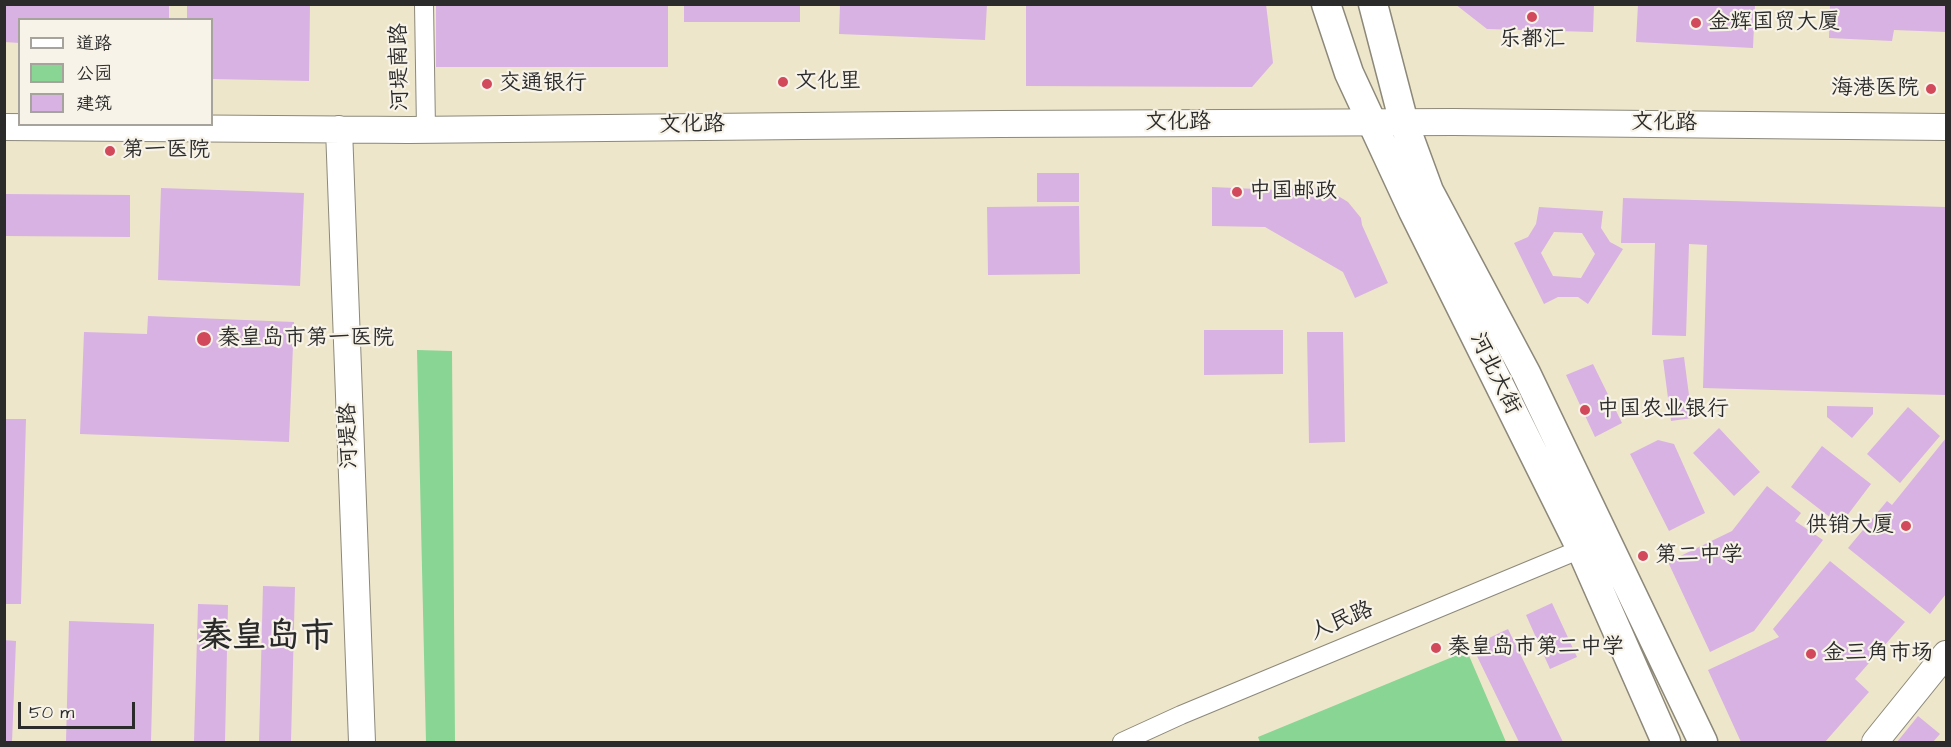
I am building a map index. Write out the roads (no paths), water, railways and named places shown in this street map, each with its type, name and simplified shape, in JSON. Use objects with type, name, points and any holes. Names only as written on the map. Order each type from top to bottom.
[{"type":"main road","name":"河北大街","points":[[1326,4],[1349,73],[1413,211],[1581,549],[1666,742]]},
{"type":"main road","points":[[1373,4],[1404,123],[1429,190],[1530,383],[1703,742]]},
{"type":"main road","name":"文化路","points":[[339,129],[1453,122],[1947,127]]},
{"type":"main road","points":[[4,127],[339,129]]},
{"type":"main road","name":"河堤路","points":[[339,129],[362,742]]},
{"type":"main road","points":[[1875,742],[1947,654]]},
{"type":"street","name":"河堤南路","points":[[417,129],[424,4]]},
{"type":"street","name":"人民路","points":[[1122,742],[1181,714],[1581,549]]},
{"type":"place","name":"乐都汇","points":[[1532,17]]},
{"type":"place","name":"金辉国贸大厦","points":[[1696,23]]},
{"type":"place","name":"文化里","points":[[783,82]]},
{"type":"place","name":"交通银行","points":[[487,84]]},
{"type":"place","name":"海港医院","points":[[1931,89]]},
{"type":"place","name":"第一医院","points":[[110,151]]},
{"type":"place","name":"中国邮政","points":[[1237,192]]},
{"type":"place","name":"秦皇岛市第一医院","points":[[204,339]]},
{"type":"place","name":"中国农业银行","points":[[1585,410]]},
{"type":"place","name":"供销大厦","points":[[1906,526]]},
{"type":"place","name":"第二中学","points":[[1643,556]]},
{"type":"place","name":"秦皇岛市第二中学","points":[[1436,648]]},
{"type":"place","name":"金三角市场","points":[[1811,654]]},
{"type":"district","name":"秦皇岛市","points":[[266,639]]}]
